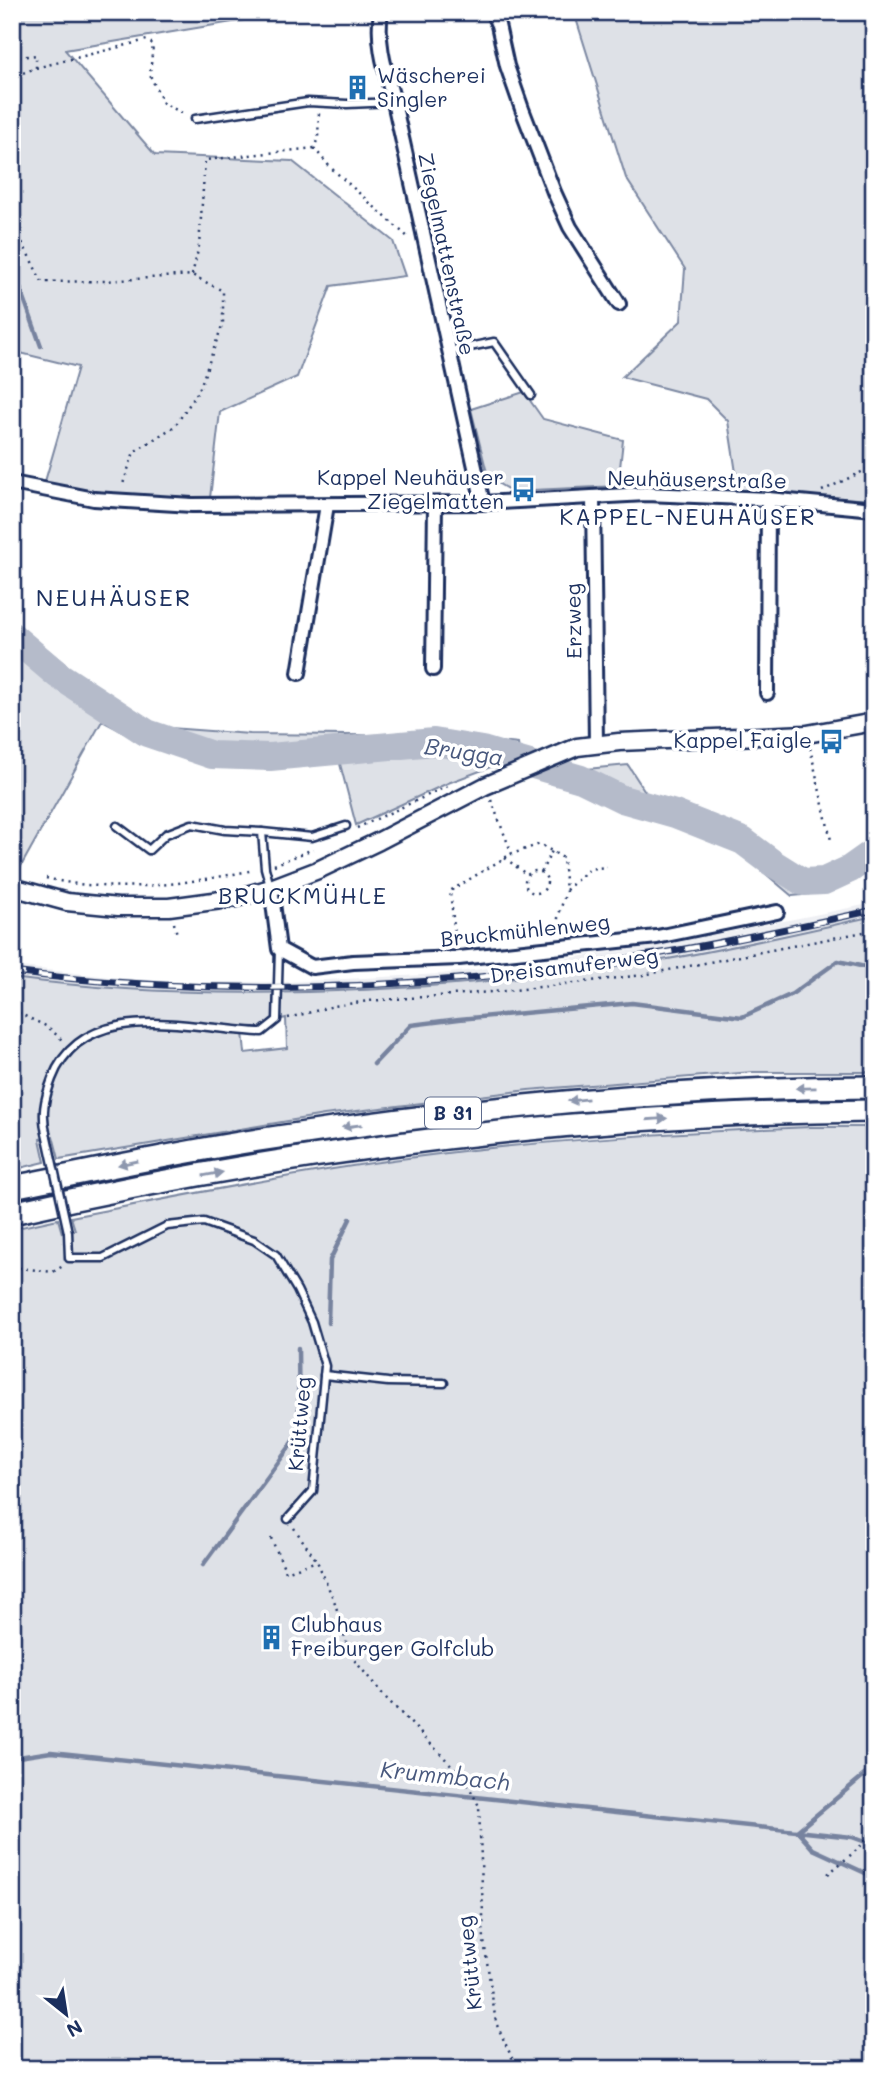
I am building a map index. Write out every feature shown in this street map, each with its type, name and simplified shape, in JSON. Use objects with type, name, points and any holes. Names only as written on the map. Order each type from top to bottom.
[{"type":"highway","name":"B 31","points":[[12,1187],[208,1149],[412,1118],[600,1098],[734,1090],[874,1087]]},
{"type":"highway","name":"B 31","points":[[12,1213],[286,1161],[464,1136],[769,1112],[874,1111]]},
{"type":"street","name":"Ziegelmattenstraße","points":[[381,12],[379,39],[483,503]]},
{"type":"street","points":[[492,12],[498,25],[507,66],[554,192],[570,227],[619,304]]},
{"type":"street","name":"Neuhäuserstraße","points":[[12,483],[94,499],[142,503],[435,504],[646,494],[768,499],[874,509]]},
{"type":"street","name":"Erzweg","points":[[593,497],[596,744]]},
{"type":"street","points":[[767,693],[768,499]]},
{"type":"street","points":[[433,669],[435,504]]},
{"type":"street","points":[[299,673],[327,505]]},
{"type":"street","points":[[12,887],[67,902],[145,907],[204,903],[271,888],[379,842],[485,786],[569,750],[596,744],[807,734],[874,722]]},
{"type":"street","points":[[271,888],[279,949]]},
{"type":"street","name":"Bruckmühlenweg","points":[[279,949],[312,967],[354,962],[459,958],[657,937],[777,912]]},
{"type":"lane","points":[[195,119],[275,106],[394,102]]},
{"type":"lane","points":[[448,351],[494,342],[531,395]]},
{"type":"lane","points":[[117,825],[149,850],[166,834],[192,824],[225,830],[312,837],[346,829]]},
{"type":"lane","points":[[262,832],[265,868],[271,888]]},
{"type":"lane","points":[[69,1258],[68,1232],[43,1120],[44,1101],[60,1061],[71,1048],[94,1034],[137,1023],[262,1032],[277,1020],[279,949]]},
{"type":"lane","name":"Krüttweg","points":[[69,1258],[103,1258],[167,1226],[204,1222],[227,1228],[254,1240],[276,1255],[298,1290],[312,1322],[325,1366],[313,1491],[288,1520]]},
{"type":"lane","points":[[324,1375],[388,1382],[444,1383]]},
{"type":"path","points":[[12,77],[36,68],[147,40],[153,44],[150,75],[163,103],[195,119]]},
{"type":"path","points":[[12,58],[36,55],[36,68]]},
{"type":"path","points":[[314,148],[318,138],[319,103]]},
{"type":"path","points":[[314,148],[330,167],[426,253]]},
{"type":"path","points":[[192,275],[199,246],[205,160],[314,148]]},
{"type":"path","points":[[12,208],[20,237],[41,282],[192,275],[223,291],[223,323],[200,390],[175,426],[134,452],[120,494]]},
{"type":"path","points":[[809,502],[826,488],[874,466]]},
{"type":"path","points":[[807,734],[831,840]]},
{"type":"path","points":[[346,829],[458,782]]},
{"type":"path","points":[[485,786],[512,854]]},
{"type":"path","points":[[459,958],[450,891],[512,854],[540,844],[563,858],[566,891],[558,918],[556,948]]},
{"type":"path","points":[[37,876],[63,883],[122,887],[167,885],[265,868],[322,845]]},
{"type":"path","points":[[541,872],[552,851]]},
{"type":"path","points":[[505,858],[527,875]]},
{"type":"path","points":[[566,891],[589,869],[607,867]]},
{"type":"path","points":[[533,871],[546,876],[544,890],[538,893],[530,892],[525,886],[527,875],[533,871]]},
{"type":"path","points":[[174,924],[177,934]]},
{"type":"path","name":"Dreisamuferweg","points":[[277,1020],[368,1001],[506,991],[643,975],[874,930]]},
{"type":"path","points":[[12,1010],[48,1027],[71,1048]]},
{"type":"path","points":[[12,1267],[53,1272],[62,1267],[69,1258]]},
{"type":"path","name":"Krüttweg","points":[[288,1520],[317,1561],[335,1603],[350,1655],[386,1698],[465,1779],[478,1807],[484,1941],[496,2023],[512,2058],[512,2069]]},
{"type":"path","points":[[271,1538],[286,1572],[317,1561]]},
{"type":"path","points":[[828,1874],[859,1848],[870,1834]]},
{"type":"shaded area","points":[[12,12],[293,12],[65,50],[155,155],[292,161],[393,241],[405,276],[331,286],[297,377],[220,412],[210,498],[98,493],[44,485],[78,367],[12,351]]},
{"type":"shaded area","points":[[574,12],[874,12],[874,500],[739,492],[728,421],[706,399],[622,377],[681,321],[685,269],[626,178]]},
{"type":"shaded area","points":[[524,392],[543,419],[623,440],[618,486],[511,491],[494,481],[486,469],[471,409]]},
{"type":"shaded area","points":[[12,620],[78,675],[149,721],[170,728],[250,734],[444,736],[518,744],[520,756],[448,783],[356,825],[339,760],[259,767],[209,763],[154,746],[102,721],[20,868],[12,865]]},
{"type":"shaded area","points":[[628,765],[648,796],[722,820],[807,876],[836,877],[874,851],[874,867],[835,888],[792,896],[716,832],[641,813],[549,781],[576,770]]},
{"type":"shaded area","points":[[874,903],[874,916],[723,949],[592,970],[442,985],[237,994],[120,989],[12,978],[12,966],[178,982],[286,982],[442,974],[653,947]]},
{"type":"shaded area","points":[[874,916],[874,1072],[753,1072],[528,1090],[324,1115],[59,1159],[53,1136],[40,1139],[45,1162],[12,1170],[12,978],[72,985],[191,992],[309,992],[428,986],[656,961]],"holes":[[[286,1018],[287,1048],[245,1053],[243,1032],[262,1032],[277,1020]]]},
{"type":"shaded area","points":[[874,1096],[874,1102],[791,1102],[12,1204],[12,1197],[207,1158],[390,1130],[645,1104]]},
{"type":"shaded area","points":[[811,1127],[874,1127],[874,2069],[12,2069],[12,1229],[58,1219],[62,1233],[75,1230],[71,1217],[296,1175],[431,1155],[621,1137]]},
{"type":"waterway","points":[[12,265],[41,346]]},
{"type":"waterway","name":"Brugga","points":[[12,636],[58,675],[147,733],[212,755],[270,757],[434,742],[482,750],[581,779],[622,799],[675,814],[743,841],[803,882],[824,881],[850,869],[874,852]]},
{"type":"waterway","points":[[374,1064],[411,1025],[632,1003],[742,1017],[792,994],[838,961],[874,969]]},
{"type":"waterway","points":[[328,1323],[330,1260],[350,1219]]},
{"type":"waterway","points":[[203,1565],[299,1434],[298,1348]]},
{"type":"waterway","name":"Krummbach","points":[[12,1758],[51,1752],[852,1837],[874,1845]]},
{"type":"waterway","name":"Krummbach","points":[[874,1767],[797,1831],[813,1849],[874,1877]]},
{"type":"railway","points":[[12,972],[173,986],[335,986],[415,982],[576,966],[656,954],[874,910]]},
{"type":"place","name":"Wäscherei Singler","points":[[357,88]]},
{"type":"place","name":"Kappel Neuhäuser Ziegelmatten","points":[[524,490]]},
{"type":"place","name":"Kappel Faigle","points":[[832,741]]},
{"type":"place","name":"Clubhaus Freiburger Golfclub","points":[[271,1637]]},
{"type":"district","name":"KAPPEL-NEUHÄUSER","points":[[688,517]]},
{"type":"district","name":"NEUHÄUSER","points":[[114,598]]},
{"type":"district","name":"BRUCKMÜHLE","points":[[303,896]]}]
